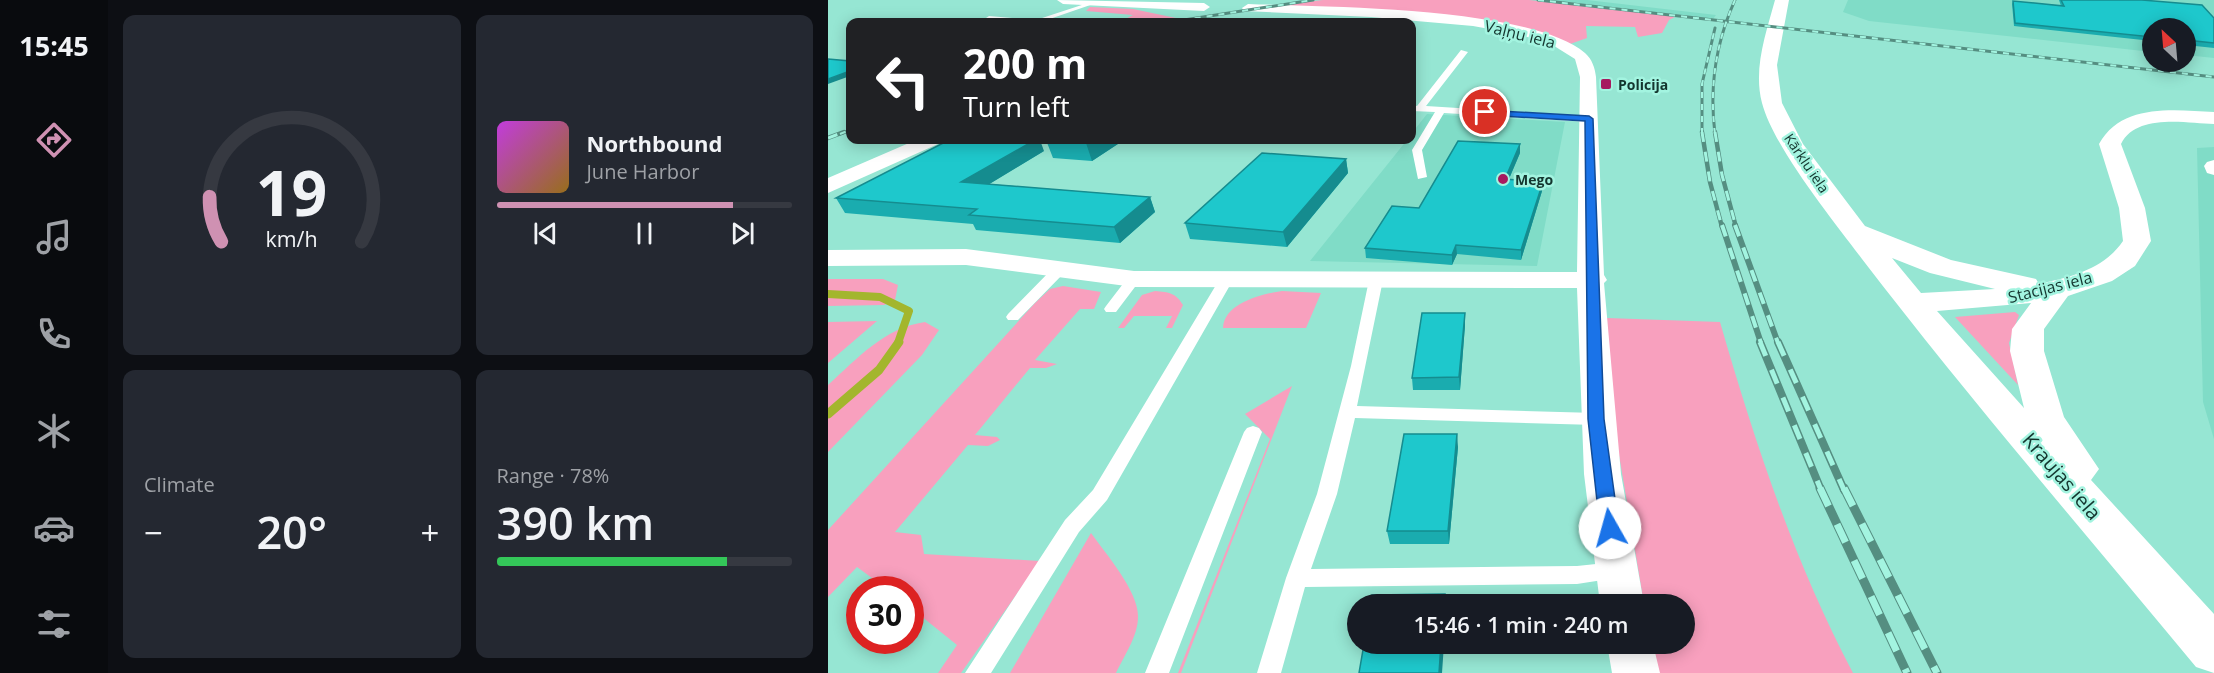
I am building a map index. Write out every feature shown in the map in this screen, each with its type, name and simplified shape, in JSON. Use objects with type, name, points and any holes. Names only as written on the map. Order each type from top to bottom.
[{"type":"street","points":[[1063,0],[1141,5],[1204,14]]},
{"type":"street","name":"Kārklu iela","points":[[1780,6],[1770,51],[1768,75],[1771,100],[1779,122],[1851,227],[1911,302]]},
{"type":"street","name":"Vaļņu iela","points":[[1239,8],[1379,13],[1453,20],[1516,31],[1556,42],[1575,51],[1587,67],[1596,419],[1618,588]]},
{"type":"street","name":"Stacijas iela","points":[[1911,302],[1972,302],[2024,296],[2056,289],[2103,274],[2131,256],[2138,239],[2136,221],[2110,144],[2113,134],[2128,124],[2147,119],[2214,118]]},
{"type":"street","points":[[828,186],[922,144]]},
{"type":"street","points":[[1851,227],[1917,259],[1970,275],[2056,289],[2028,329],[2027,351],[2046,419],[2145,572]]},
{"type":"street","points":[[828,258],[966,257],[1134,279],[1593,280]]},
{"type":"street","name":"Kraujas iela","points":[[1911,302],[2214,650]]},
{"type":"street","points":[[1632,654],[1636,673]]},
{"type":"lane","points":[[1049,18],[1096,2]]},
{"type":"lane","points":[[1416,108],[1464,52]]},
{"type":"lane","points":[[1416,108],[1589,119]]},
{"type":"lane","points":[[1422,177],[1417,150],[1441,110]]},
{"type":"lane","points":[[1013,317],[1060,269]]},
{"type":"lane","points":[[1111,309],[1134,279]]},
{"type":"lane","points":[[977,673],[1072,526],[1100,495],[1226,280]]},
{"type":"lane","points":[[1269,673],[1297,578],[1327,494],[1348,412],[1376,280]]},
{"type":"lane","points":[[1348,412],[1596,419]]},
{"type":"lane","points":[[1157,673],[1253,432]]},
{"type":"lane","points":[[1297,578],[1577,575],[1618,588]]},
{"type":"shaded area","points":[[1323,0],[1529,0],[1677,16],[1669,20],[1662,33],[1638,37],[1635,27],[1586,26],[1587,38],[1570,44],[1507,26],[1267,6]]},
{"type":"shaded area","points":[[1529,0],[1587,0],[1716,15],[1713,19]]},
{"type":"shaded area","points":[[1848,0],[2214,0],[2214,58],[2196,56],[2196,18],[2142,18],[2142,51],[1869,21],[1843,12]]},
{"type":"shaded area","points":[[1090,7],[1133,9],[1176,18],[1127,18],[1133,15],[1086,11]]},
{"type":"shaded area","points":[[1427,114],[1565,122],[1537,266],[1310,261],[1404,144],[1416,144],[1416,128]]},
{"type":"shaded area","points":[[2214,147],[2214,439],[2203,402],[2197,148]]},
{"type":"shaded area","points":[[828,279],[883,279],[898,285],[895,300],[884,305],[828,306]]},
{"type":"shaded area","points":[[1063,286],[1101,292],[1094,309],[1080,309],[1035,360],[1057,364],[1046,368],[1030,368],[975,435],[997,437],[1000,440],[988,446],[968,445],[895,532],[921,535],[924,554],[1040,561],[961,673],[938,673],[957,645],[924,618],[924,576],[869,576],[857,567],[828,597],[828,530],[1050,289]]},
{"type":"shaded area","points":[[1155,291],[1172,294],[1183,305],[1172,328],[1166,328],[1172,316],[1134,316],[1124,328],[1118,328],[1142,295]]},
{"type":"shaded area","points":[[1282,291],[1321,293],[1306,328],[1223,328],[1225,319],[1237,306],[1255,297]]},
{"type":"shaded area","points":[[2015,312],[2019,315],[2009,343],[2018,385],[1955,317]]},
{"type":"shaded area","points":[[1607,318],[1720,322],[1777,501],[1812,588],[1853,673],[1659,673],[1655,654],[1695,654],[1695,594],[1642,594],[1610,401]]},
{"type":"shaded area","points":[[877,321],[828,363],[828,322]]},
{"type":"shaded area","points":[[925,322],[939,330],[922,355],[828,452],[828,385],[884,337],[910,325]]},
{"type":"shaded area","points":[[1292,386],[1181,673],[1178,673],[1270,439],[1245,414]]},
{"type":"shaded area","points":[[1091,533],[1128,585],[1137,607],[1136,631],[1116,673],[1010,673]]},
{"type":"building","points":[[2061,0],[2142,0],[2202,5],[2214,18],[2214,43],[2196,41],[2196,18],[2142,18],[2142,36],[2015,23],[2013,1],[2064,6]]},
{"type":"building","points":[[828,59],[846,61],[846,72],[828,79]]},
{"type":"building","points":[[1458,141],[1520,144],[1505,179],[1543,182],[1521,250],[1456,245],[1452,255],[1365,248],[1392,206],[1419,208]]},
{"type":"building","points":[[941,144],[1028,144],[961,182],[1150,197],[1114,227],[969,215],[977,209],[836,198]]},
{"type":"building","points":[[1262,153],[1346,159],[1283,232],[1185,223]]},
{"type":"building","points":[[1422,313],[1465,313],[1459,377],[1412,378]]},
{"type":"building","points":[[1404,434],[1457,434],[1448,531],[1387,531]]},
{"type":"building","points":[[1362,654],[1440,654],[1439,673],[1359,673]]},
{"type":"waterway","points":[[828,294],[880,297],[909,311],[898,343]]},
{"type":"waterway","points":[[828,414],[879,370],[899,342]]},
{"type":"railway","points":[[1197,18],[1313,0]]},
{"type":"railway","points":[[1538,0],[1726,21]]},
{"type":"railway","points":[[1726,21],[1735,0]]},
{"type":"railway","points":[[1715,134],[1714,82],[1719,48],[1726,21]]},
{"type":"railway","points":[[1726,21],[2214,77]]},
{"type":"railway","points":[[1702,132],[1702,84],[1715,28]]},
{"type":"railway","points":[[828,138],[844,132]]},
{"type":"railway","points":[[840,134],[846,132]]},
{"type":"railway","points":[[1702,132],[1710,182],[1722,227]]},
{"type":"railway","points":[[1715,132],[1722,175],[1736,227]]},
{"type":"railway","points":[[1722,225],[1761,343]]},
{"type":"railway","points":[[1735,225],[1778,343]]},
{"type":"railway","points":[[1760,342],[1821,490]]},
{"type":"railway","points":[[1778,342],[1844,490]]},
{"type":"railway","points":[[1820,488],[1907,673]]},
{"type":"railway","points":[[1844,488],[1937,673]]},
{"type":"place","name":"Policija","points":[[1606,84]]},
{"type":"place","name":"Mego","points":[[1503,179]]},
{"type":"route","points":[[1485,112],[1589,119],[1596,419],[1610,528]]}]
